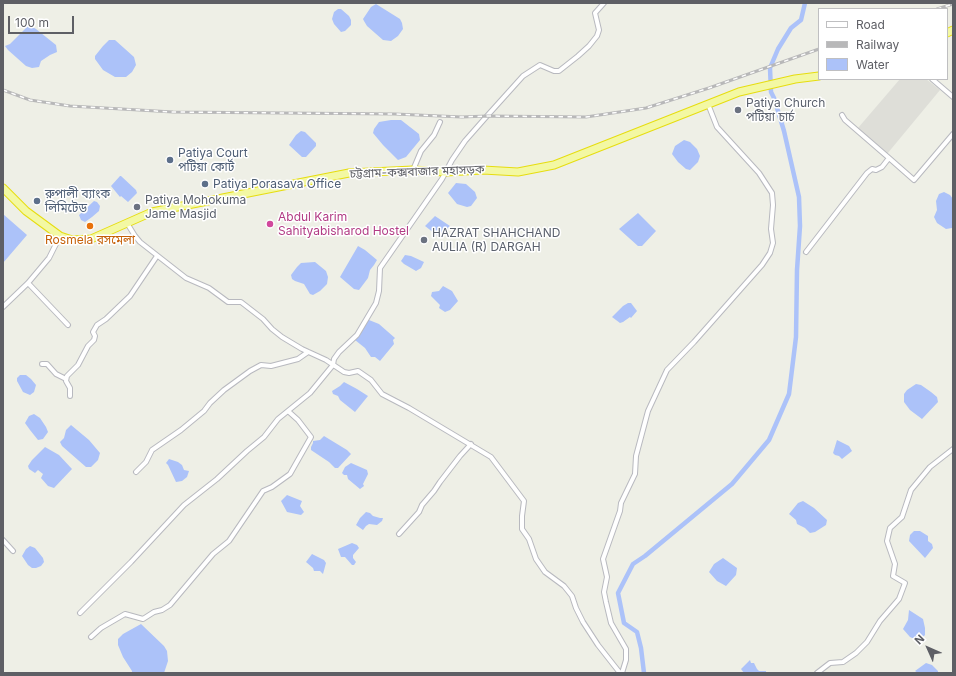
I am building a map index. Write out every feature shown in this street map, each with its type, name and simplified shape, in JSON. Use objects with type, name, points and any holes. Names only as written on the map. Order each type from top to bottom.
[{"type":"highway","name":"চট্টগ্রাম-কক্সবাজার মহাসড়ক","points":[[3,188],[26,211],[60,236],[72,240],[91,239],[152,212],[349,173],[413,170],[445,172],[483,170],[518,172],[554,165],[708,104],[752,89],[795,79],[818,76]]},
{"type":"street","points":[[80,613],[126,567],[184,505],[217,479],[264,437],[278,419],[310,393],[333,365],[334,359],[339,352],[357,334],[376,303],[379,291],[380,268],[442,179],[452,160],[465,141],[523,76],[540,65],[554,71],[559,70],[589,46],[597,36],[599,30],[595,13],[604,3]]},
{"type":"street","points":[[933,80],[953,97]]},
{"type":"street","points":[[128,223],[135,236],[157,256],[186,278],[209,288],[228,302],[241,302],[263,319],[282,337],[308,352],[326,360],[344,372],[349,373],[358,371],[371,380],[382,394],[409,408],[491,457],[524,501],[522,529],[529,539],[536,559],[545,572],[564,586],[572,596],[583,622],[598,645],[621,673],[626,660],[626,649],[611,623],[604,592],[607,577],[603,558],[620,511],[621,503],[635,474],[636,456],[648,411],[667,370],[694,342],[762,265],[770,253],[773,243],[771,229],[773,205],[772,193],[759,173],[717,127],[708,104]]},
{"type":"street","points":[[842,115],[845,120],[914,180],[953,134]]},
{"type":"street","points":[[413,170],[420,151],[434,135],[440,122]]},
{"type":"street","points":[[806,252],[867,173],[872,169],[876,170],[882,167],[889,158]]},
{"type":"street","points":[[3,307],[28,283],[49,258],[60,236]]},
{"type":"street","points":[[66,379],[78,365],[88,346],[94,340],[95,336],[93,332],[97,325],[106,319],[130,296],[157,256]]},
{"type":"street","points":[[28,283],[68,325]]},
{"type":"street","points":[[136,472],[146,462],[152,450],[182,430],[204,411],[224,390],[250,371],[261,365],[271,366],[298,358],[308,352]]},
{"type":"street","points":[[42,364],[47,364],[56,374],[66,379],[70,388],[70,396]]},
{"type":"street","points":[[91,637],[101,628],[125,614],[143,619],[170,605],[213,554],[229,541],[263,491],[272,488],[290,474],[311,437],[298,420],[288,411]]},
{"type":"street","points":[[399,534],[419,512],[422,505],[471,444]]},
{"type":"street","points":[[817,673],[830,663],[843,662],[856,653],[867,642],[880,622],[899,600],[905,583],[893,576],[895,564],[887,541],[890,528],[902,516],[911,490],[930,467],[953,449]]},
{"type":"street","points":[[3,540],[13,551]]},
{"type":"shaded area","points":[[899,80],[927,80],[940,90],[887,154],[858,128]]},
{"type":"water","points":[[376,4],[400,19],[402,23],[403,29],[398,36],[391,41],[383,40],[367,26],[363,19],[371,7]]},
{"type":"water","points":[[341,9],[349,16],[351,20],[351,25],[345,31],[341,32],[334,24],[332,19],[334,12]]},
{"type":"water","points":[[29,25],[56,45],[57,52],[41,61],[39,67],[32,68],[26,66],[5,46],[10,44]]},
{"type":"water","points":[[109,40],[115,40],[134,57],[136,65],[132,72],[126,77],[115,77],[103,70],[95,59],[95,56]]},
{"type":"water","points":[[401,120],[419,134],[420,140],[406,157],[398,160],[373,133],[379,122]]},
{"type":"water","points":[[301,131],[305,132],[316,143],[316,146],[306,157],[302,157],[289,145]]},
{"type":"water","points":[[684,140],[690,142],[697,149],[700,156],[698,162],[690,170],[686,169],[678,162],[672,154],[675,146]]},
{"type":"water","points":[[120,176],[136,190],[137,193],[128,202],[121,196],[120,197],[111,186]]},
{"type":"water","points":[[456,183],[466,184],[475,192],[477,198],[471,206],[467,207],[457,204],[448,193]]},
{"type":"water","points":[[944,192],[950,195],[953,199],[952,228],[946,229],[937,223],[934,217],[937,210],[936,201],[939,194]]},
{"type":"water","points":[[94,201],[100,206],[99,211],[85,222],[81,220],[79,215]]},
{"type":"water","points":[[638,213],[656,231],[642,246],[638,246],[619,229]]},
{"type":"water","points":[[3,214],[27,235],[3,263]]},
{"type":"water","points":[[435,216],[450,226],[440,236],[425,226]]},
{"type":"water","points":[[358,246],[377,260],[370,270],[368,278],[359,290],[354,289],[340,277]]},
{"type":"water","points":[[405,255],[424,262],[421,268],[416,271],[404,264],[401,261]]},
{"type":"water","points":[[315,262],[326,271],[328,277],[327,284],[313,295],[310,294],[304,284],[292,279],[291,275],[301,263]]},
{"type":"water","points":[[443,286],[452,291],[458,301],[450,310],[445,312],[439,308],[440,305],[431,296],[432,292],[439,291]]},
{"type":"water","points":[[628,303],[631,303],[637,311],[631,318],[630,317],[620,323],[612,317]]},
{"type":"water","points":[[368,320],[379,324],[395,338],[393,340],[394,344],[380,361],[375,357],[371,357],[365,348],[355,340]]},
{"type":"water","points":[[20,375],[26,375],[36,385],[34,392],[30,395],[23,392],[17,381],[17,378]]},
{"type":"water","points":[[344,382],[368,396],[355,412],[340,400],[338,396],[333,394],[332,391]]},
{"type":"water","points":[[916,384],[921,385],[931,392],[937,397],[938,402],[922,419],[910,410],[904,402],[904,394]]},
{"type":"water","points":[[34,414],[40,418],[48,432],[43,439],[38,440],[25,423],[29,416]]},
{"type":"water","points":[[71,425],[89,440],[100,453],[98,460],[91,467],[86,467],[62,446],[60,442],[64,438],[66,430]]},
{"type":"water","points":[[324,436],[351,454],[338,468],[335,468],[311,450],[313,441],[320,440]]},
{"type":"water","points":[[837,440],[849,446],[852,451],[842,459],[833,453]]},
{"type":"water","points":[[45,447],[59,455],[72,469],[54,488],[48,486],[41,478],[43,474],[38,470],[35,473],[29,469],[28,466]]},
{"type":"water","points":[[169,459],[178,462],[182,465],[184,470],[189,471],[187,477],[182,481],[176,482],[166,463]]},
{"type":"water","points":[[351,463],[367,470],[368,474],[363,484],[364,486],[360,489],[348,479],[347,475],[342,473],[345,467]]},
{"type":"water","points":[[287,495],[302,501],[300,506],[304,512],[301,515],[287,512],[281,501]]},
{"type":"water","points":[[803,501],[814,508],[827,520],[826,525],[815,532],[810,533],[805,528],[797,524],[796,520],[789,514],[798,503]]},
{"type":"water","points":[[366,512],[373,516],[383,518],[382,521],[377,525],[369,524],[363,530],[356,525]]},
{"type":"water","points":[[914,531],[920,531],[928,536],[928,541],[932,544],[933,548],[925,558],[909,541],[910,535]]},
{"type":"water","points":[[352,543],[357,545],[359,548],[353,555],[356,562],[354,565],[352,565],[345,557],[341,557],[338,549]]},
{"type":"water","points":[[30,546],[35,548],[43,558],[44,562],[41,566],[32,568],[22,556],[26,549]]},
{"type":"water","points":[[312,554],[324,560],[326,563],[323,574],[320,571],[314,571],[313,568],[306,562]]},
{"type":"water","points":[[723,558],[737,568],[736,575],[726,586],[717,581],[709,572],[714,564]]},
{"type":"water","points":[[909,610],[923,619],[925,635],[919,641],[910,637],[903,629],[908,620]]},
{"type":"water","points":[[141,624],[164,646],[167,651],[168,661],[164,673],[132,673],[123,657],[118,645],[118,639],[123,634]]},
{"type":"water","points":[[750,660],[759,671],[766,671],[766,673],[744,673],[741,669]]},
{"type":"water","points":[[926,663],[932,665],[938,673],[918,673],[915,671]]},
{"type":"waterway","points":[[644,673],[641,648],[637,632],[624,623],[618,593],[633,564],[645,556],[732,484],[769,440],[789,394],[796,337],[797,270],[800,226],[799,197],[784,131],[771,92],[770,68],[778,49],[791,28],[801,20],[805,3]]},
{"type":"railway","points":[[940,8],[953,4]]},
{"type":"railway","points":[[3,90],[30,100],[70,106],[173,112],[395,114],[462,117],[586,117],[646,108],[709,88],[818,49]]},
{"type":"place","name":"Patiya Church পটিয়া চার্চ","points":[[738,110]]},
{"type":"place","name":"Patiya Court পটিয়া কোর্ট","points":[[170,160]]},
{"type":"place","name":"Patiya Porasava Office","points":[[205,184]]},
{"type":"place","name":"রুপালী ব্যাংক লিমিটেড","points":[[37,201]]},
{"type":"place","name":"Patiya Mohokuma Jame Masjid","points":[[137,207]]},
{"type":"place","name":"Abdul Karim Sahityabisharod Hostel","points":[[270,224]]},
{"type":"place","name":"Rosmela রসমেলা","points":[[90,226]]},
{"type":"place","name":"HAZRAT SHAHCHAND AULIA (R) DARGAH","points":[[424,240]]}]
